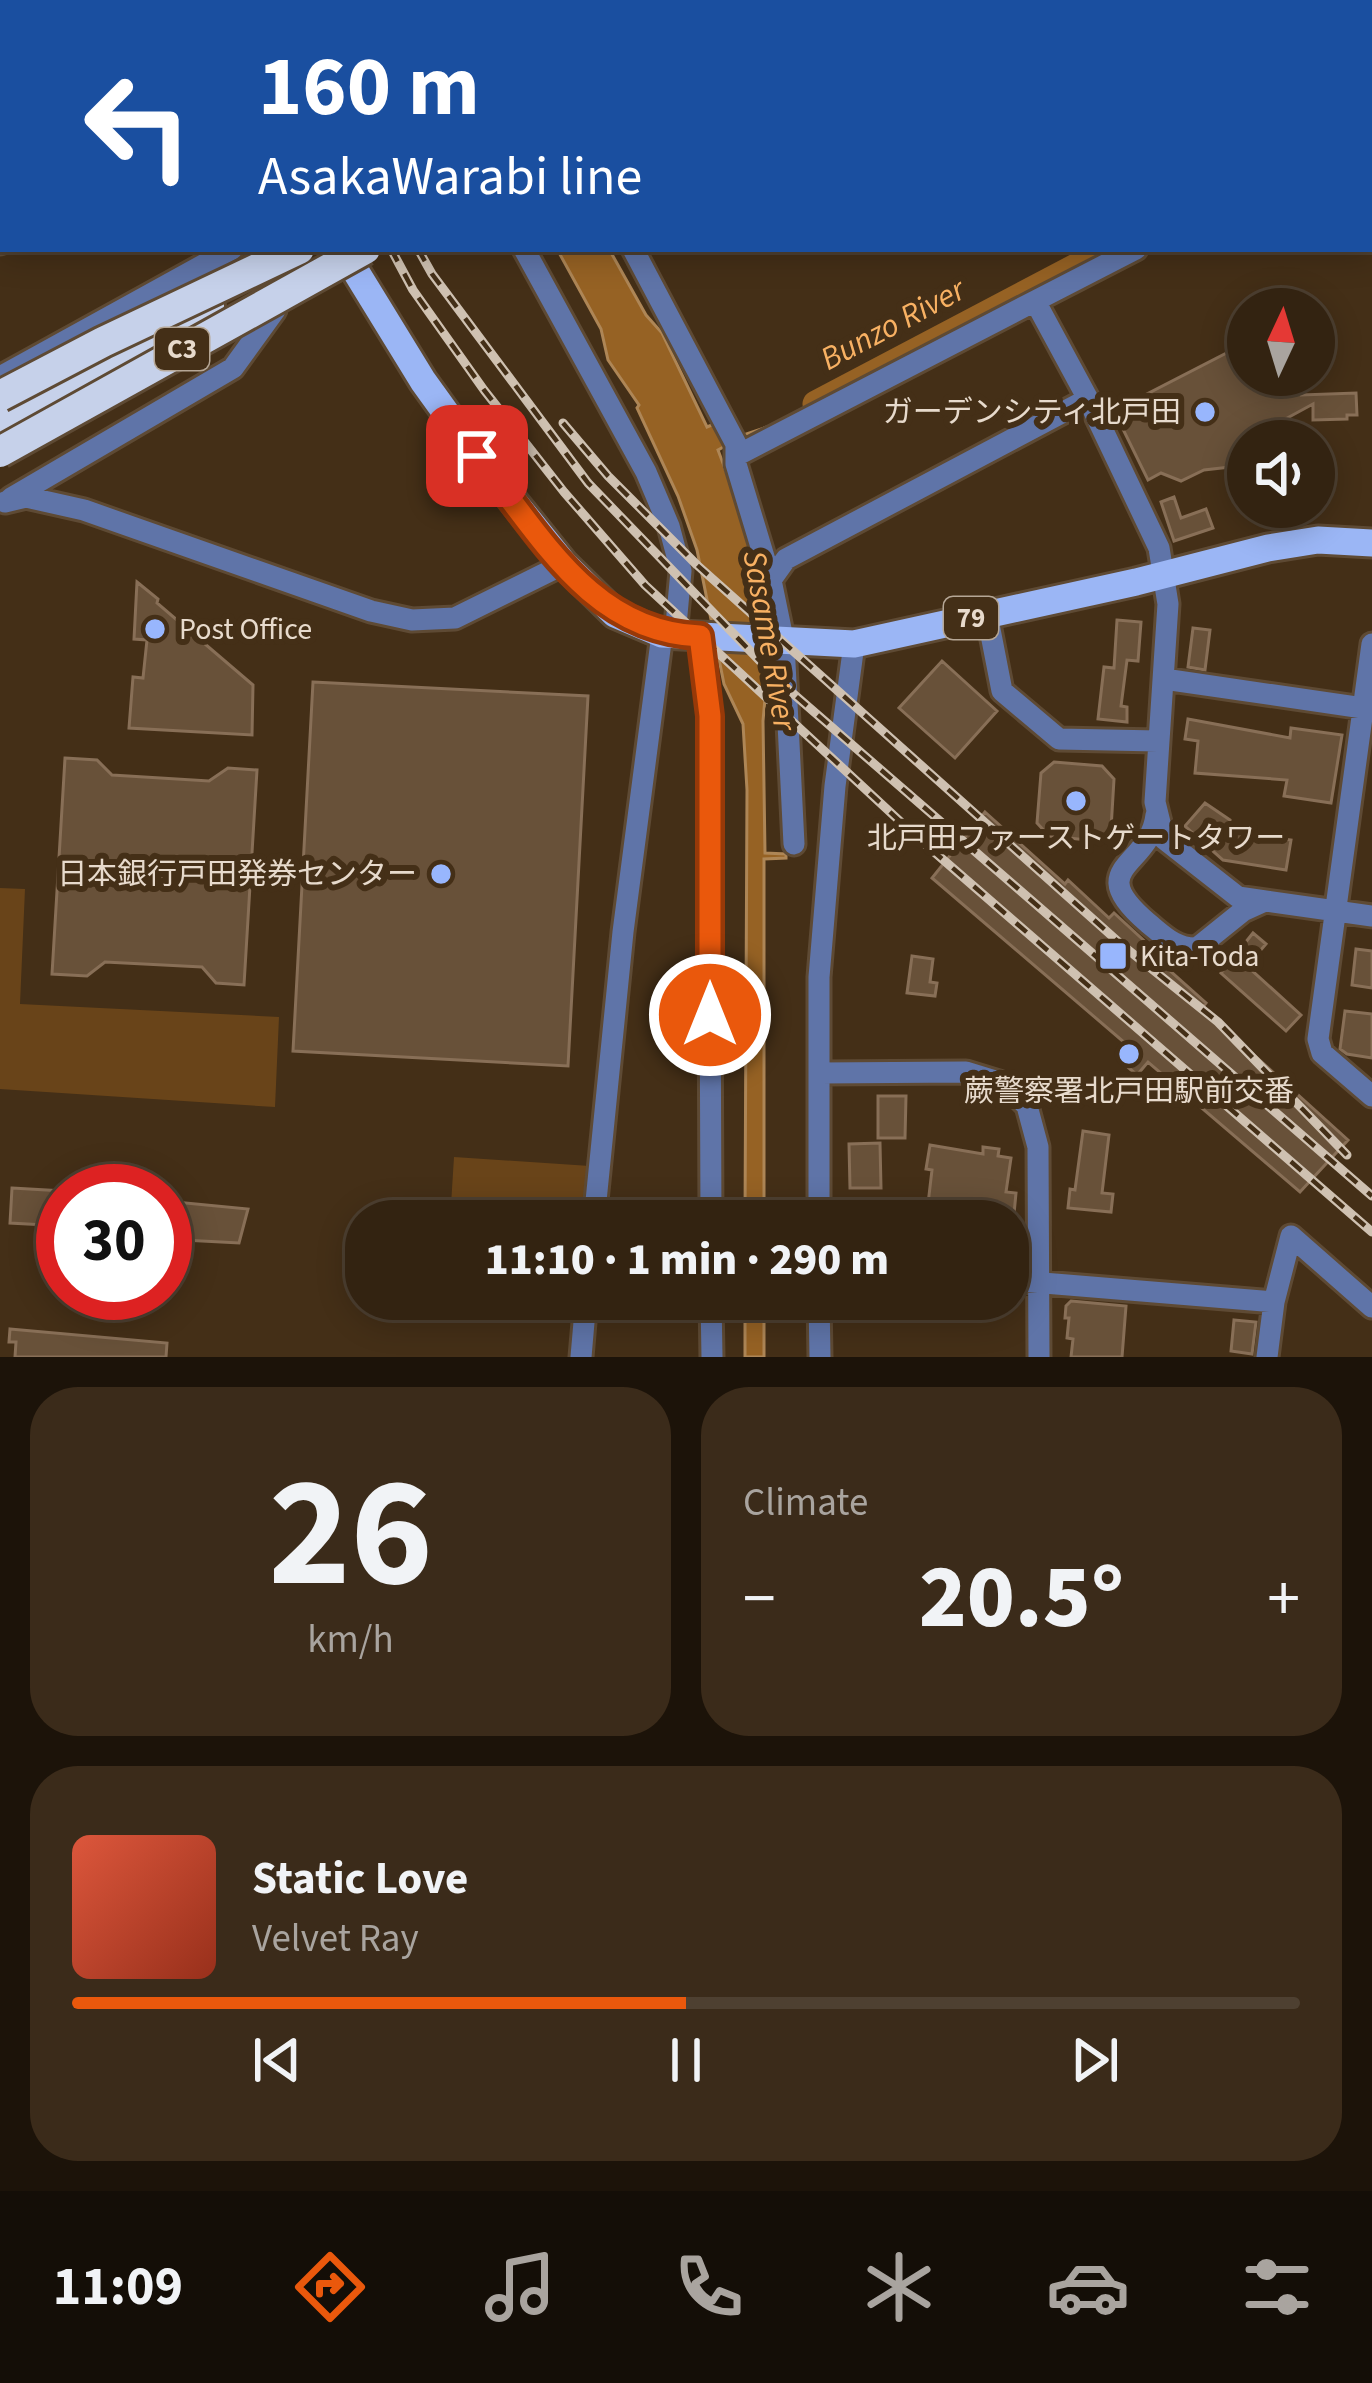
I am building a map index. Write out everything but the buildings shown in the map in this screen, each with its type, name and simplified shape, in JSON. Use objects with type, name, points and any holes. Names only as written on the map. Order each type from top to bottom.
[{"type":"highway","points":[[0,410],[279,252]]},
{"type":"highway","points":[[0,396],[293,252]]},
{"type":"highway","name":"C3","points":[[0,423],[304,252]]},
{"type":"highway","points":[[0,466],[275,310],[353,255]]},
{"type":"highway","name":"C3","points":[[0,452],[353,255]]},
{"type":"highway","points":[[2,494],[234,319]]},
{"type":"main road","name":"79","points":[[353,255],[423,381],[564,564],[615,614],[688,636],[854,644],[1298,542],[1372,543]]},
{"type":"street","points":[[0,376],[227,252]]},
{"type":"street","points":[[526,252],[646,472],[669,526],[681,571],[688,636],[710,716],[711,1200]]},
{"type":"street","points":[[635,252],[736,444],[771,580],[780,642],[794,844]]},
{"type":"street","points":[[736,456],[1130,252]]},
{"type":"street","points":[[1035,302],[1156,538],[1165,575],[1168,604],[1156,814],[1152,834],[1120,873],[1124,901],[1182,947],[1205,944],[1265,901]]},
{"type":"street","points":[[2,494],[72,463],[233,368],[275,310]]},
{"type":"street","points":[[771,580],[786,559],[1088,399]]},
{"type":"street","points":[[72,463],[74,502],[84,510]]},
{"type":"street","points":[[2,494],[84,510],[371,611],[412,620],[455,618],[564,564]]},
{"type":"street","points":[[987,614],[1002,691],[1059,739],[1158,741]]},
{"type":"street","points":[[596,1200],[623,932],[688,636]]},
{"type":"street","points":[[819,1200],[819,976],[835,786],[854,644]]},
{"type":"street","points":[[1372,644],[1318,1047],[1372,1096]]},
{"type":"street","points":[[1164,680],[1363,708]]},
{"type":"street","points":[[1156,814],[1164,839],[1238,897],[1372,916]]},
{"type":"street","points":[[1218,884],[1231,903],[1229,923]]},
{"type":"street","points":[[820,1073],[966,1072],[1005,1084],[1019,1096],[1037,1133],[1040,1357]]},
{"type":"street","points":[[1267,1357],[1274,1302],[1291,1236],[1372,1307]]},
{"type":"street","points":[[1029,1282],[1274,1302]]},
{"type":"street","points":[[581,1357],[584,1320]]},
{"type":"street","points":[[711,1320],[712,1357]]},
{"type":"street","points":[[819,1320],[820,1357]]},
{"type":"shaded area","points":[[559,252],[611,252],[646,315],[662,333],[707,427],[719,422],[729,444],[718,450],[739,506],[763,602],[769,653],[763,721],[765,853],[786,854],[786,858],[764,859],[764,1200],[745,1200],[747,790],[743,724],[724,684],[697,550],[678,496],[639,405],[608,360],[601,329]]},
{"type":"shaded area","points":[[0,888],[25,889],[20,1004],[279,1017],[275,1107],[0,1089]]},
{"type":"shaded area","points":[[454,1157],[590,1166],[588,1200],[451,1200]]},
{"type":"shaded area","points":[[745,1320],[764,1320],[764,1357],[745,1357]]},
{"type":"waterway","name":"Bunzo River","points":[[816,404],[1104,252]]},
{"type":"waterway","points":[[743,436],[772,426]]},
{"type":"railway","points":[[393,252],[413,290],[484,390],[645,585],[917,837],[1372,1232]]},
{"type":"railway","points":[[420,252],[588,483],[782,684],[1372,1196]]},
{"type":"railway","points":[[563,423],[608,476],[697,565],[1122,945],[1218,1022],[1347,1155]]},
{"type":"place","name":"ガーデンシティ北戸田","points":[[1205,412]]},
{"type":"place","name":"Post Office","points":[[155,629]]},
{"type":"place","name":"北戸田ファーストゲートタワー","points":[[1076,801]]},
{"type":"place","name":"日本銀行戸田発券センター","points":[[441,874]]},
{"type":"place","name":"Kita-Toda","points":[[1113,956]]},
{"type":"place","name":"蕨警察署北戸田駅前交番","points":[[1129,1054]]},
{"type":"route","points":[[477,456],[564,564],[615,614],[662,634],[700,636],[710,716],[710,1015]]},
{"type":"water label","name":"Sasame River","points":[[771,640]]}]
